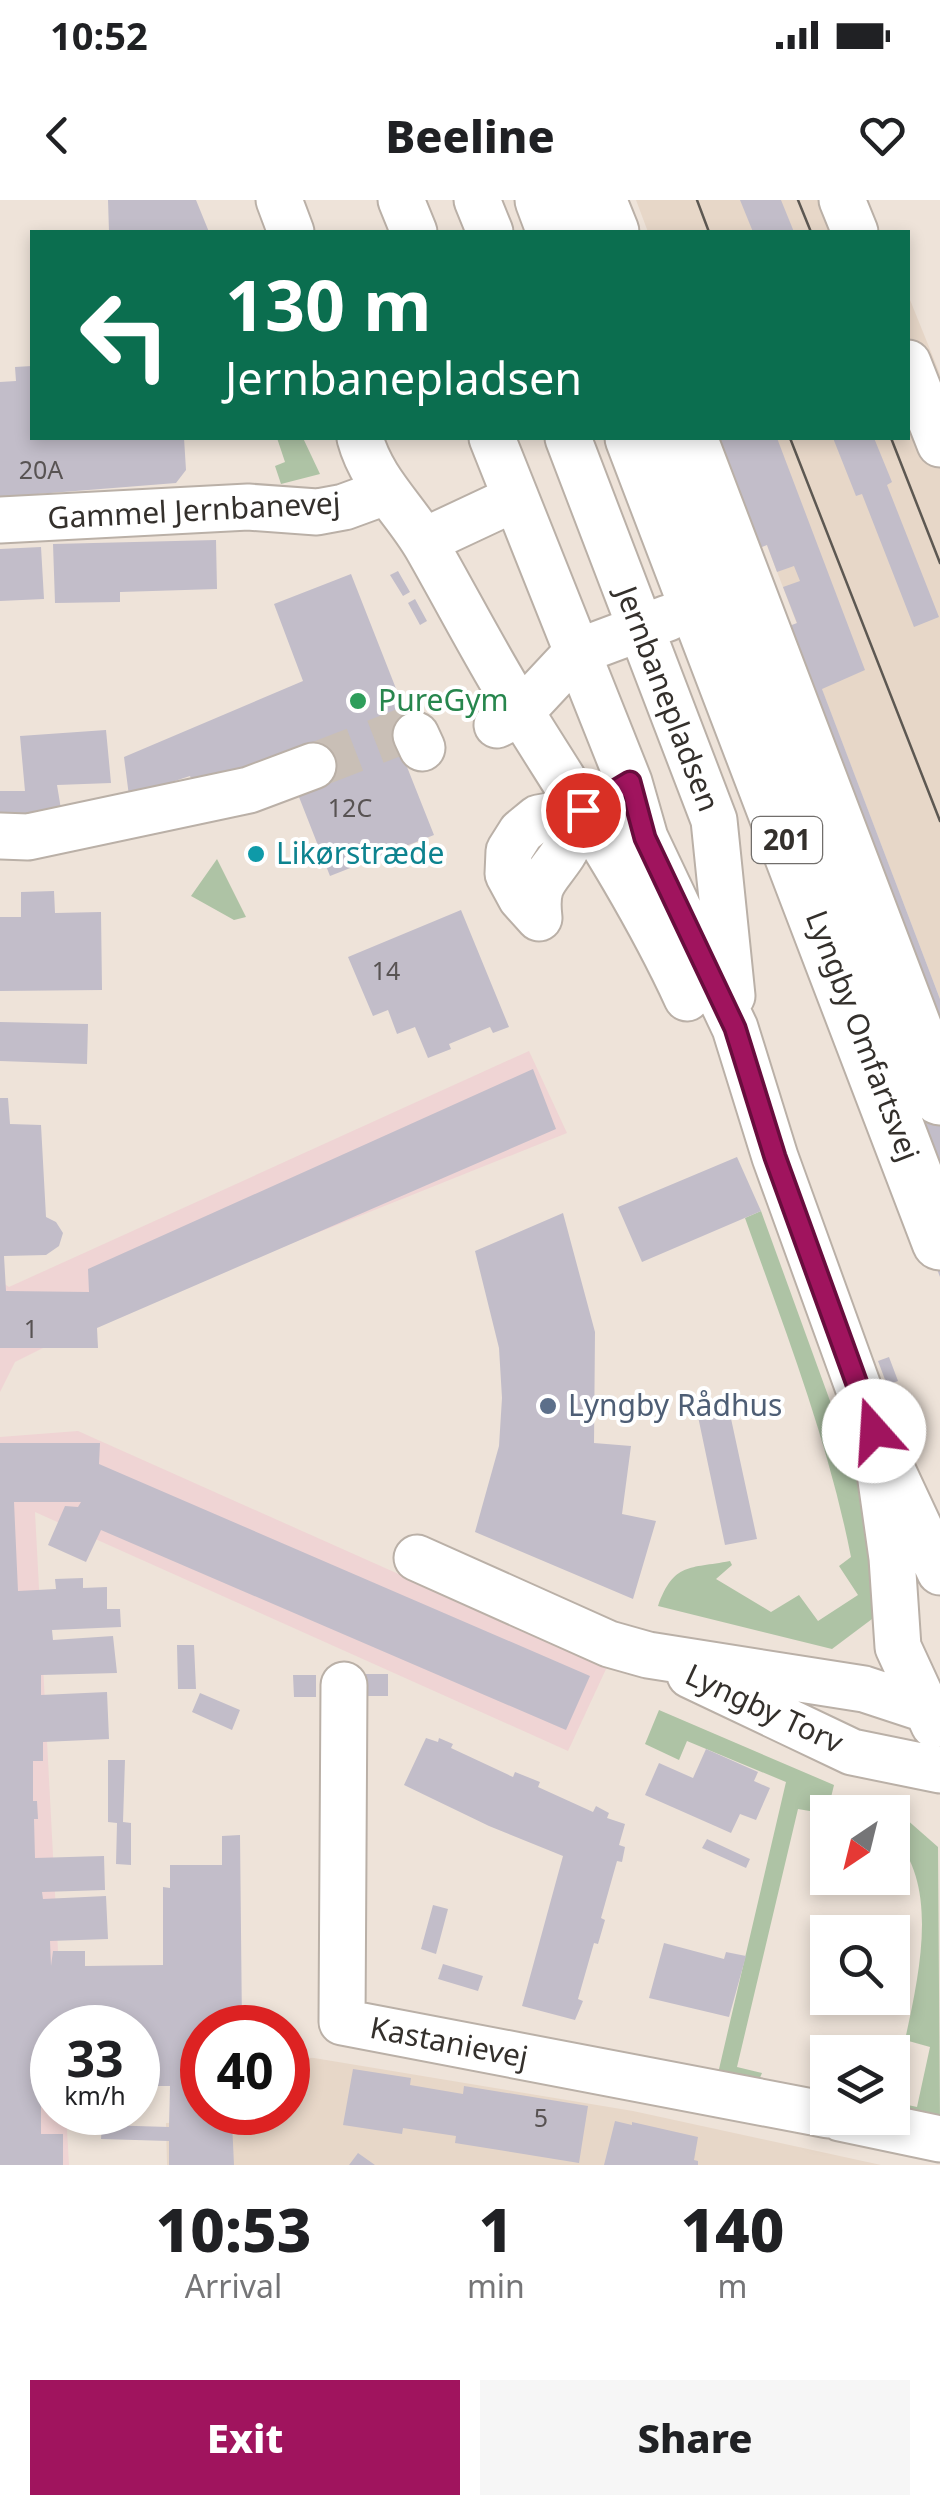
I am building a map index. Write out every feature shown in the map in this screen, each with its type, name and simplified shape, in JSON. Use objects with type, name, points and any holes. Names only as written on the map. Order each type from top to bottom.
[{"type":"highway","points":[[543,200],[554,230]]},
{"type":"highway","points":[[598,200],[610,230]]},
{"type":"highway","name":"Lyngby Omfartsvej","points":[[635,440],[940,1242]]},
{"type":"highway","name":"Lyngby Omfartsvej","points":[[690,440],[940,1097]]},
{"type":"street","points":[[278,200],[290,230]]},
{"type":"street","points":[[401,200],[413,230]]},
{"type":"street","points":[[477,200],[489,230]]},
{"type":"street","points":[[842,200],[854,230]]},
{"type":"street","points":[[910,368],[940,444]]},
{"type":"street","name":"Jernbanepladsen","points":[[361,440],[368,463],[385,492],[424,541],[508,719],[583,810],[674,968],[724,1079],[775,1157]]},
{"type":"street","name":"Jernbanepladsen","points":[[493,440],[630,782],[645,838],[735,1028],[775,1157],[874,1431],[940,1572]]},
{"type":"street","name":"Jernbanepladsen","points":[[569,440],[658,621],[714,820],[735,1028]]},
{"type":"street","name":"Gammel Jernbanevej","points":[[0,520],[248,507],[316,512],[344,508],[385,492]]},
{"type":"street","points":[[424,541],[516,498]]},
{"type":"street","points":[[508,719],[578,652],[658,621]]},
{"type":"street","points":[[0,836],[28,838],[249,790],[313,766]]},
{"type":"street","points":[[583,810],[630,782]]},
{"type":"street","name":"Jernbanepladsen","points":[[874,1431],[892,1558],[898,1648],[936,1722]]},
{"type":"street","name":"Lyngby Torv","points":[[417,1558],[584,1635],[648,1655],[838,1746],[940,1770]]},
{"type":"street","name":"Lyngby Torv","points":[[648,1655],[864,1688],[936,1722]]},
{"type":"street","name":"Kastanievej","points":[[344,1685],[342,2022],[810,2112]]},
{"type":"street","points":[[910,2132],[940,2138]]},
{"type":"shaded area","points":[[636,200],[851,200],[863,230],[647,230]]},
{"type":"shaded area","points":[[910,300],[940,374],[940,999],[727,440],[910,440]]},
{"type":"shaded area","points":[[529,1051],[567,1133],[95,1322],[15,1362],[0,1392],[0,1281],[9,1287]]},
{"type":"shaded area","points":[[78,1431],[607,1667],[568,1751],[35,1512],[61,2005],[30,2005],[30,2135],[67,2135],[69,2165],[0,2165],[0,1437]]},
{"type":"shaded area","points":[[310,2058],[314,2058],[633,2111],[881,2165],[167,2165],[166,2123],[180,2123],[180,2135],[310,2135]]},
{"type":"green space","points":[[278,440],[304,440],[320,474],[281,484],[275,466],[285,462]]},
{"type":"green space","points":[[217,859],[246,917],[234,920],[191,896]]},
{"type":"green space","points":[[761,1211],[858,1478],[884,1610],[832,1649],[658,1606],[670,1582],[685,1570],[730,1561],[732,1565],[716,1579],[771,1612],[799,1595],[818,1621],[858,1595],[839,1566],[851,1557],[830,1470],[745,1218]]},
{"type":"green space","points":[[659,1710],[834,1785],[832,1795],[810,1795],[810,1811],[798,1809],[737,2067],[762,2073],[759,2080],[716,2082],[786,1782],[687,1741],[679,1760],[645,1744]]},
{"type":"green space","points":[[910,1822],[938,1847],[940,2123],[910,2116],[910,2105],[917,2107],[930,2047],[910,2041],[910,2035],[906,2035],[922,1932],[917,1879],[910,1861]]},
{"type":"building","points":[[108,200],[196,200],[208,230],[109,230]]},
{"type":"building","points":[[740,200],[781,200],[793,230],[752,230]]},
{"type":"building","points":[[30,366],[30,440],[184,440],[186,470],[176,483],[0,497],[0,382],[16,381],[15,367]]},
{"type":"building","points":[[621,440],[778,440],[865,670],[822,689],[940,999],[940,1277],[704,658],[797,623],[783,587],[800,581],[794,566],[777,572],[767,545],[711,567]]},
{"type":"building","points":[[834,440],[875,440],[892,482],[887,485],[939,617],[914,627],[862,494],[856,496]]},
{"type":"building","points":[[216,540],[217,589],[120,592],[120,602],[55,603],[53,544]]},
{"type":"building","points":[[41,547],[44,599],[0,601],[0,549]]},
{"type":"building","points":[[398,571],[410,592],[403,596],[390,575]]},
{"type":"building","points":[[351,574],[404,709],[380,719],[385,731],[392,729],[434,835],[330,876],[288,769],[230,792],[222,772],[193,783],[190,776],[129,796],[124,757],[303,681],[274,604]]},
{"type":"building","points":[[415,599],[427,621],[420,625],[408,603]]},
{"type":"building","points":[[106,730],[111,783],[57,785],[62,815],[0,826],[0,791],[25,791],[20,736]]},
{"type":"building","points":[[54,891],[55,913],[101,912],[102,990],[0,991],[0,917],[21,917],[21,892]]},
{"type":"building","points":[[461,910],[509,1027],[493,1033],[490,1027],[449,1044],[451,1049],[428,1058],[415,1027],[397,1034],[388,1010],[373,1016],[348,957]]},
{"type":"building","points":[[0,1022],[88,1024],[87,1064],[0,1061]]},
{"type":"building","points":[[533,1069],[556,1129],[97,1328],[98,1348],[0,1348],[0,1098],[8,1098],[10,1124],[41,1125],[46,1217],[56,1222],[63,1233],[59,1246],[46,1255],[4,1256],[6,1291],[89,1292],[88,1269]]},
{"type":"building","points":[[737,1157],[761,1211],[642,1262],[618,1207]]},
{"type":"building","name":"Lyngby Rådhus","points":[[563,1213],[595,1332],[594,1443],[631,1446],[622,1514],[656,1521],[633,1599],[475,1532],[499,1446],[502,1398],[499,1348],[475,1251]]},
{"type":"building","points":[[889,1357],[898,1381],[887,1385],[878,1361]]},
{"type":"building","points":[[727,1400],[757,1539],[725,1545],[696,1407]]},
{"type":"building","points":[[0,1443],[100,1443],[99,1464],[590,1676],[566,1730],[101,1530],[86,1562],[48,1545],[65,1506],[78,1507],[81,1502],[14,1502],[18,1591],[56,1589],[55,1579],[83,1578],[83,1588],[107,1587],[107,1609],[120,1609],[121,1627],[52,1630],[53,1640],[113,1636],[117,1673],[41,1675],[41,1695],[107,1692],[109,1739],[43,1742],[43,1761],[33,1761],[33,1801],[37,1801],[38,1819],[34,1819],[35,1858],[104,1856],[105,1890],[42,1892],[43,1899],[106,1896],[108,1939],[50,1941],[51,1966],[53,1951],[85,1951],[85,1966],[163,1965],[163,1887],[170,1888],[170,1865],[222,1865],[222,1836],[240,1835],[242,2005],[180,2005],[180,2135],[233,2135],[234,2165],[169,2165],[169,2141],[101,2139],[101,2135],[160,2135],[160,2127],[169,2127],[170,2086],[160,2086],[160,2005],[30,2005],[30,2135],[63,2135],[63,2165],[0,2165]]},
{"type":"building","points":[[177,1645],[194,1645],[196,1689],[178,1689]]},
{"type":"building","points":[[366,1674],[388,1674],[388,1696],[366,1696]]},
{"type":"building","points":[[293,1675],[316,1675],[316,1697],[294,1697]]},
{"type":"building","points":[[200,1693],[240,1710],[232,1730],[192,1712]]},
{"type":"building","points":[[426,1738],[453,1744],[451,1748],[513,1777],[515,1772],[540,1782],[538,1787],[593,1812],[596,1806],[609,1813],[607,1818],[625,1824],[619,1845],[625,1847],[622,1862],[617,1861],[601,1918],[605,1920],[598,1944],[594,1943],[578,1999],[583,2001],[575,2020],[522,2006],[563,1856],[404,1785]]},
{"type":"building","points":[[706,1749],[758,1772],[754,1781],[770,1788],[756,1820],[740,1814],[731,1833],[645,1795],[659,1763],[693,1778]]},
{"type":"building","points":[[108,1760],[125,1760],[123,1822],[131,1823],[131,1865],[116,1864],[117,1823],[108,1822]]},
{"type":"building","points":[[707,1839],[750,1859],[746,1868],[702,1848]]},
{"type":"building","points":[[433,1905],[448,1909],[436,1954],[421,1949]]},
{"type":"building","points":[[664,1943],[724,1959],[726,1952],[746,1956],[729,2017],[649,1998]]},
{"type":"building","points":[[443,1964],[483,1976],[478,1991],[438,1979]]},
{"type":"building","points":[[353,2069],[411,2078],[410,2085],[463,2094],[464,2086],[588,2106],[579,2163],[455,2143],[456,2136],[403,2128],[402,2134],[343,2125]]},
{"type":"building","points":[[615,2121],[698,2137],[694,2160],[698,2165],[604,2165]]},
{"type":"building","points":[[358,2153],[375,2165],[349,2165]]},
{"type":"tunnel","points":[[313,766],[403,731],[416,735]]},
{"type":"tram line","points":[[697,200],[708,230]]},
{"type":"tram line","points":[[798,200],[810,230]]},
{"type":"tram line","points":[[791,440],[940,821]]},
{"type":"tram line","points":[[892,440],[940,563]]},
{"type":"place","name":"PureGym","points":[[358,701]]},
{"type":"place","name":"Likørstræde","points":[[256,854]]},
{"type":"place","name":"Lyngby Rådhus","points":[[548,1406]]},
{"type":"route","points":[[583,810],[630,782],[645,838],[735,1028],[775,1157],[874,1431]]}]
